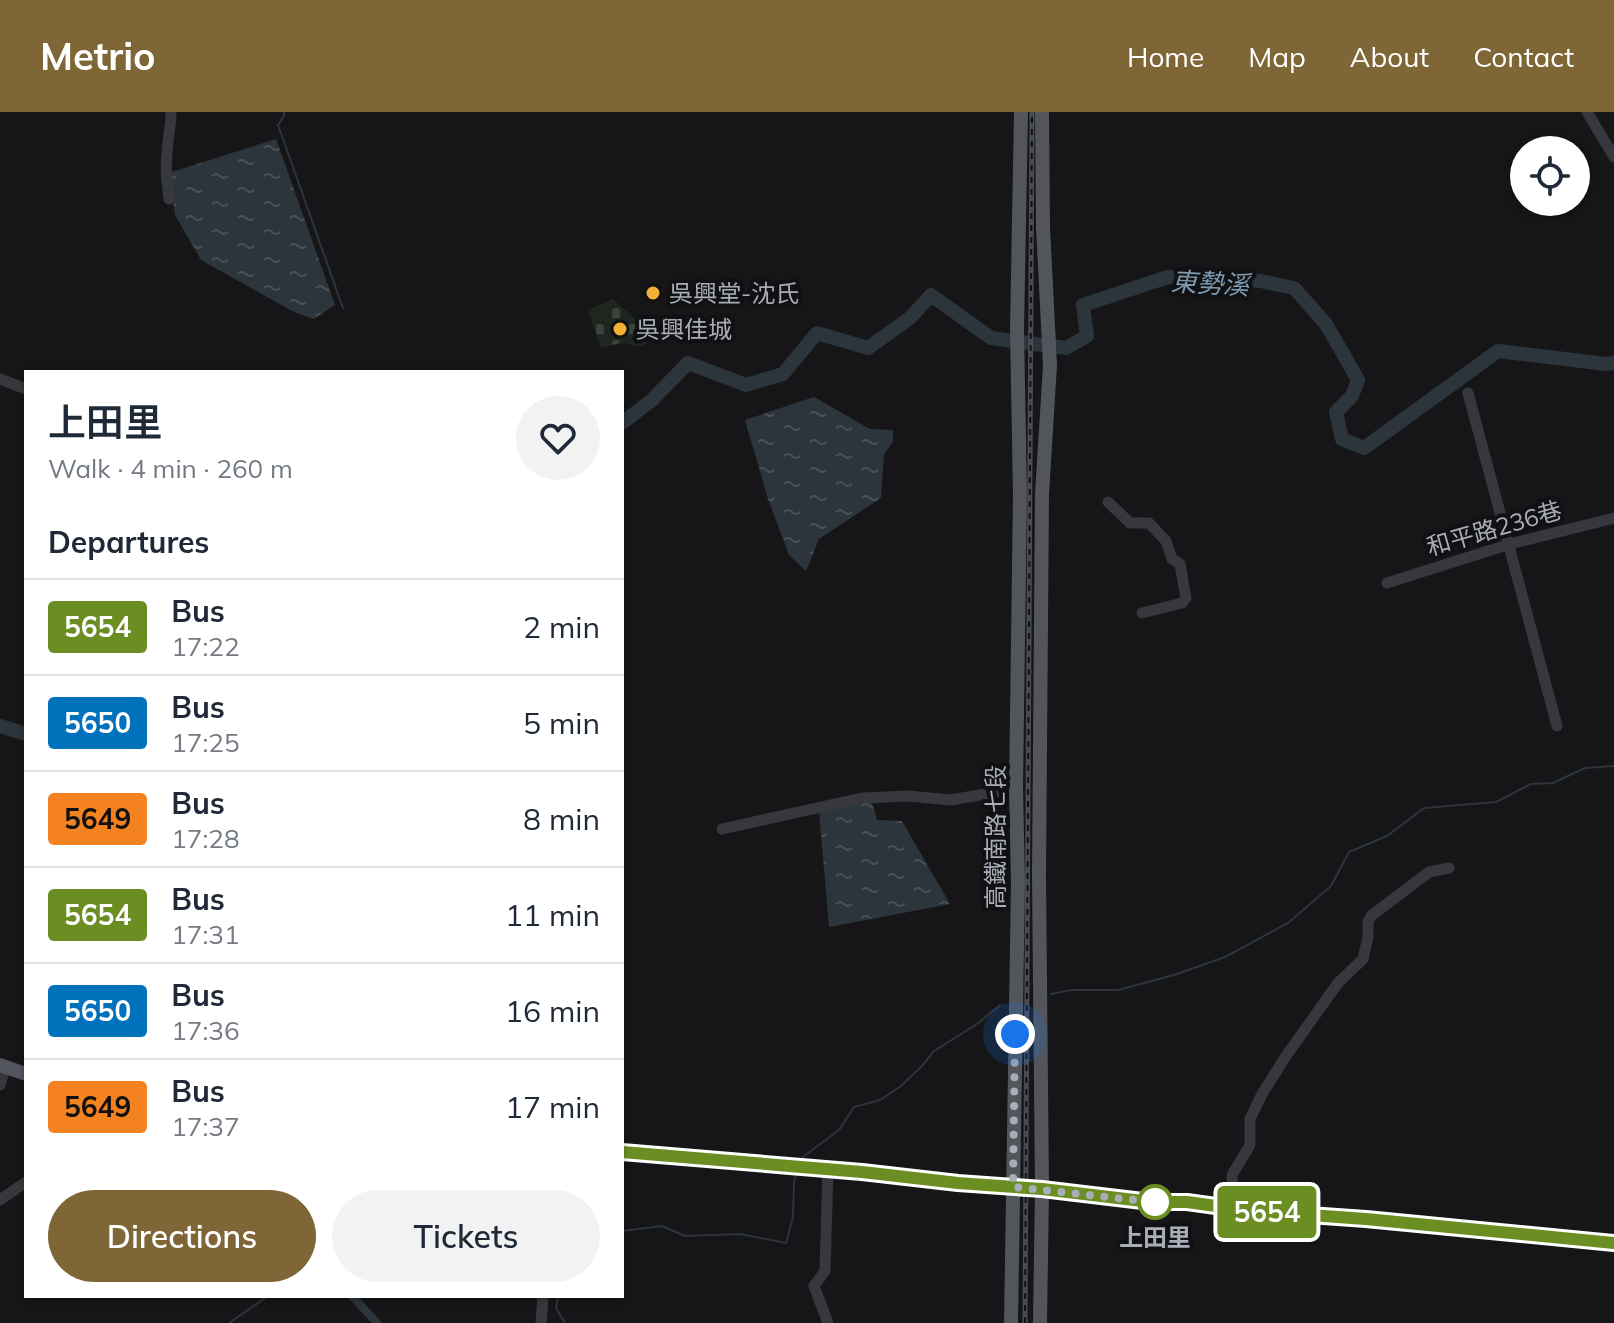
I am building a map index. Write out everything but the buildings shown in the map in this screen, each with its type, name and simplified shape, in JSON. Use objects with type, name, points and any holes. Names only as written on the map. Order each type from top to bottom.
[{"type":"main road","name":"高鐵南路七段","points":[[1011,1323],[1020,494],[1012,406],[1017,352],[1021,112]]},
{"type":"main road","name":"高鐵南路七段","points":[[1040,1323],[1039,876],[1050,361],[1043,227],[1042,112]]},
{"type":"main road","points":[[2,1066],[24,1073]]},
{"type":"main road","points":[[624,1152],[1614,1243]]},
{"type":"street","points":[[169,199],[166,171],[171,112]]},
{"type":"street","points":[[1587,112],[1614,157]]},
{"type":"street","points":[[0,379],[24,388]]},
{"type":"street","points":[[1468,393],[1557,726]]},
{"type":"street","points":[[1108,502],[1130,523],[1149,523],[1166,541],[1172,559],[1180,564],[1186,598],[1182,603],[1142,613]]},
{"type":"street","name":"和平路236巷","points":[[1387,583],[1510,544],[1614,518]]},
{"type":"street","points":[[722,829],[862,798],[908,796],[951,800],[1002,791]]},
{"type":"street","points":[[1233,1208],[1232,1175],[1250,1145],[1250,1119],[1286,1056],[1338,983],[1363,959],[1371,916],[1429,872],[1449,868]]},
{"type":"street","points":[[0,1085],[2,1066]]},
{"type":"street","points":[[828,1169],[825,1271],[814,1286],[828,1323]]},
{"type":"street","points":[[0,1200],[24,1183]]},
{"type":"street","points":[[541,1323],[543,1298]]},
{"type":"green space","points":[[613,299],[652,334],[642,347],[621,343],[601,348],[588,310]]},
{"type":"water","points":[[276,139],[335,305],[314,319],[294,312],[201,260],[175,215],[169,173]]},
{"type":"water","points":[[814,397],[870,429],[893,430],[893,442],[884,454],[881,498],[819,539],[806,571],[789,555],[768,499],[745,420]]},
{"type":"water","points":[[871,799],[877,820],[902,821],[950,904],[829,927],[819,811]]},
{"type":"waterway","points":[[284,112],[278,125],[343,308]]},
{"type":"waterway","name":"東勢溪","points":[[624,421],[652,400],[688,363],[746,385],[783,374],[817,333],[868,348],[910,318],[931,295],[991,338],[1066,348],[1087,336],[1083,305],[1168,277],[1260,281],[1294,288],[1326,324],[1358,380],[1352,396],[1336,412],[1342,439],[1364,448],[1498,351],[1614,363]]},
{"type":"waterway","name":"東勢溪","points":[[0,726],[24,733]]},
{"type":"waterway","points":[[1051,994],[1072,990],[1118,990],[1225,957],[1288,923],[1331,886],[1349,852],[1387,836],[1424,808],[1496,802],[1531,784],[1553,783],[1585,768],[1614,766]]},
{"type":"waterway","points":[[801,1160],[839,1130],[854,1107],[880,1100],[901,1086],[934,1051],[977,1024],[1000,1005]]},
{"type":"waterway","points":[[624,1231],[662,1226],[685,1236],[740,1234],[786,1243],[793,1217],[796,1175]]},
{"type":"waterway","points":[[229,1323],[265,1298]]},
{"type":"waterway","points":[[354,1298],[377,1323]]},
{"type":"waterway","points":[[558,1298],[556,1308],[565,1323]]},
{"type":"railway","points":[[1025,1323],[1032,112]]},
{"type":"bus line","name":"5654","points":[[624,1152],[1614,1243]]},
{"type":"place","name":"吳興堂-沈氏","points":[[653,293]]},
{"type":"place","name":"吳興佳城","points":[[620,329]]},
{"type":"place","name":"上田里","points":[[1155,1202]]},
{"type":"route","points":[[1015,1034],[1013,1187],[1155,1202]]}]
